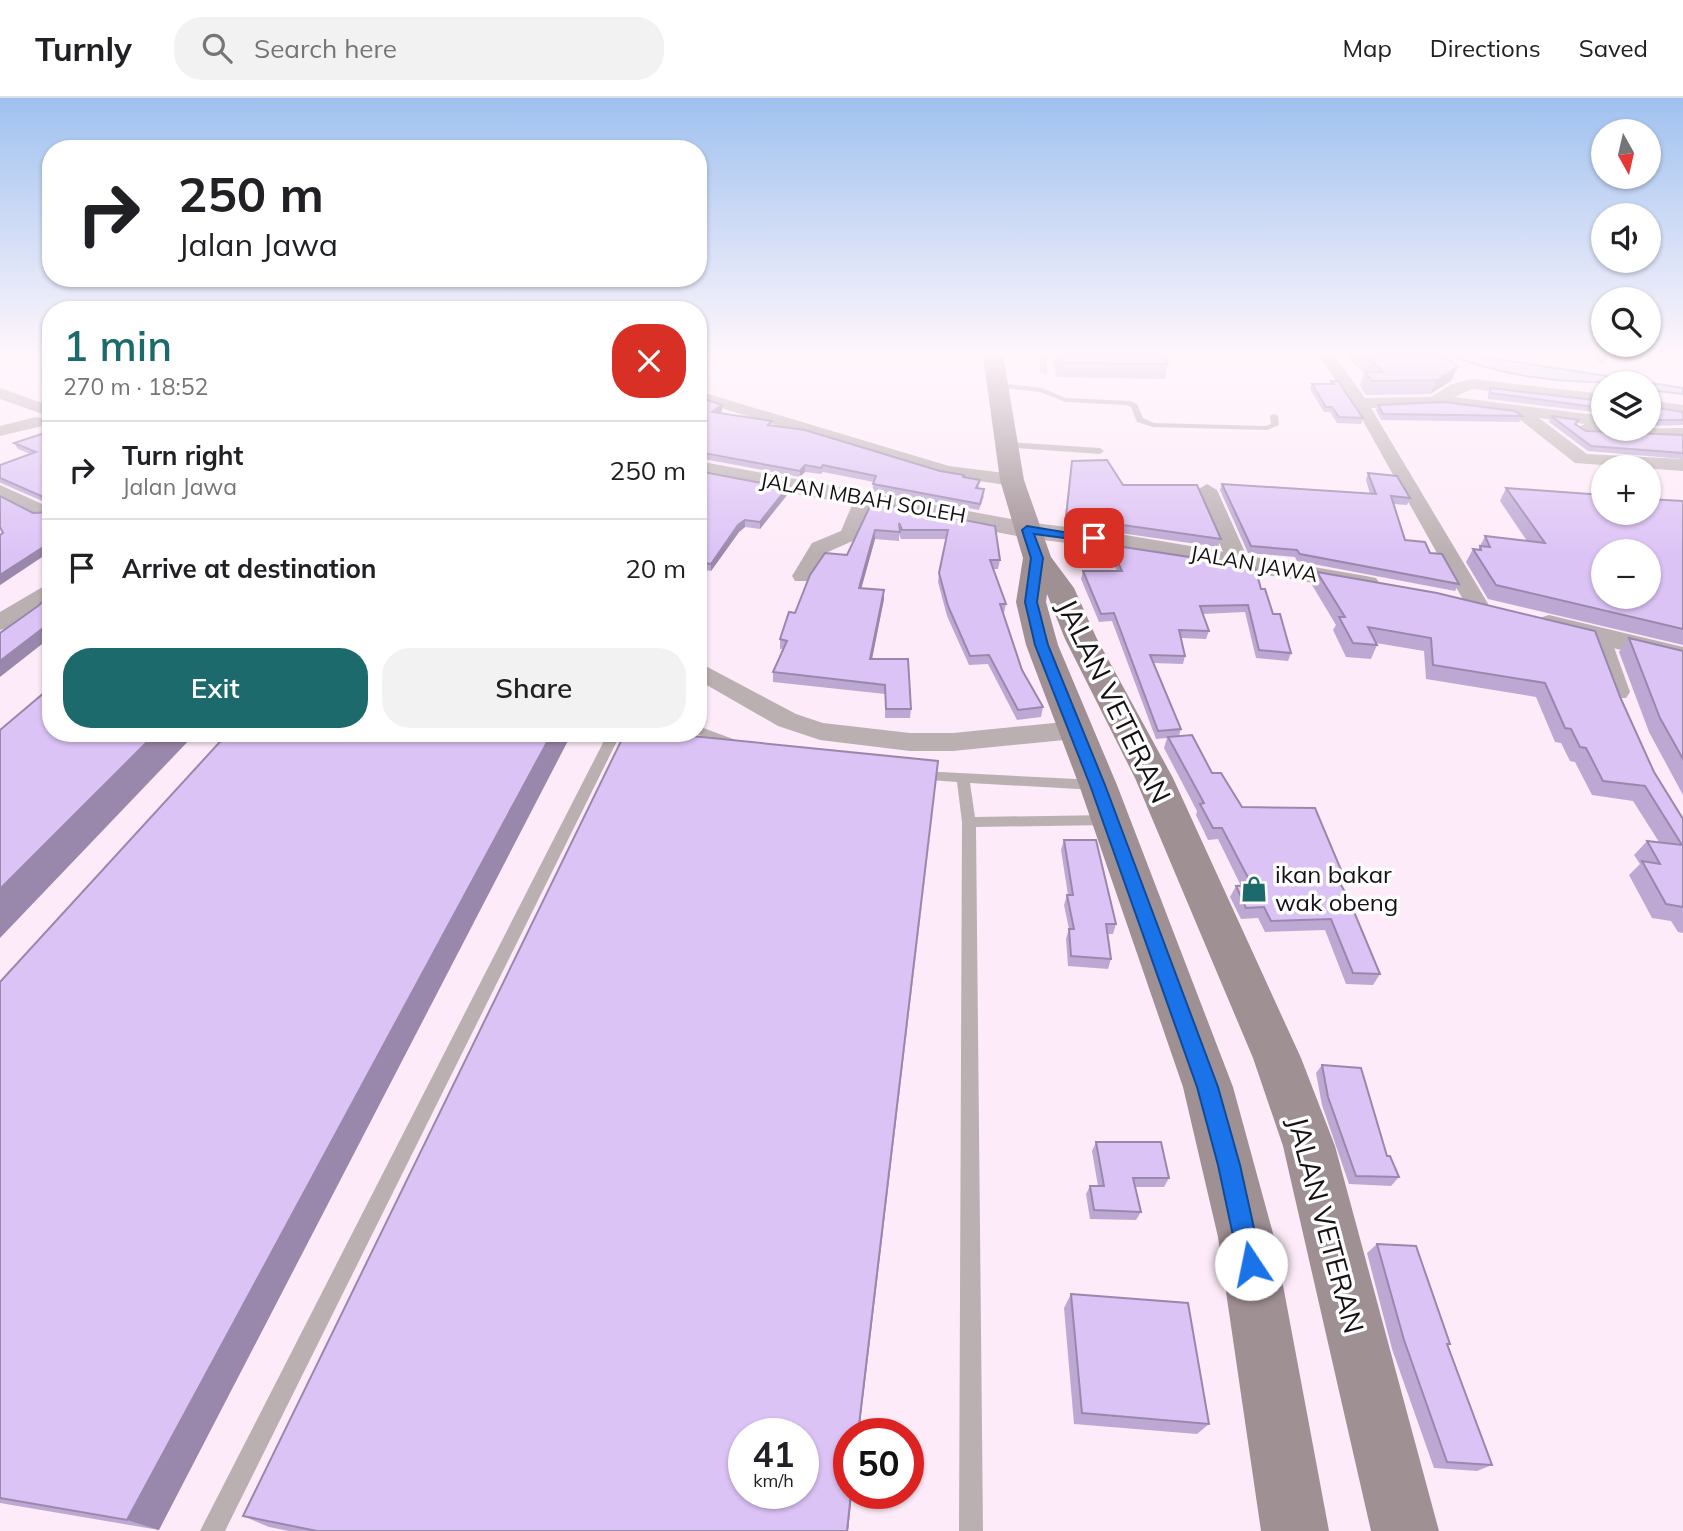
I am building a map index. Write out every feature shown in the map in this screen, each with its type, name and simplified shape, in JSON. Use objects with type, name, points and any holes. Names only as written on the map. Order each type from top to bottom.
[{"type":"main road","points":[[1003,422],[1012,480],[1032,544]]},
{"type":"main road","name":"JALAN VETERAN","points":[[1032,544],[1031,602],[1041,645],[1104,802],[1184,1016],[1229,1165],[1265,1345],[1295,1531]]},
{"type":"main road","name":"JALAN VETERAN","points":[[1032,544],[1059,588],[1081,639],[1154,778],[1277,1058],[1309,1146],[1334,1237],[1405,1531]]},
{"type":"street","points":[[0,431],[42,422]]},
{"type":"street","points":[[784,422],[947,471],[1012,480]]},
{"type":"street","points":[[1366,422],[1456,602],[1683,656]]},
{"type":"street","points":[[1533,422],[1582,459],[1683,465]]},
{"type":"street","points":[[1541,428],[1683,432]]},
{"type":"street","points":[[1661,429],[1683,432]]},
{"type":"street","name":"JALAN MBAH SOLEH","points":[[707,470],[865,498],[1032,544]]},
{"type":"street","points":[[1207,490],[1238,561]]},
{"type":"street","points":[[0,491],[17,509],[42,513]]},
{"type":"street","points":[[803,576],[820,548],[850,535],[865,498]]},
{"type":"street","name":"JALAN JAWA","points":[[1032,544],[1238,561],[1395,589]]},
{"type":"street","points":[[0,604],[42,576]]},
{"type":"street","points":[[0,623],[42,595]]},
{"type":"street","points":[[1598,636],[1625,714]]},
{"type":"street","points":[[707,674],[787,720],[820,731],[911,742],[953,742],[1075,730]]},
{"type":"lane","points":[[1145,422],[1153,425],[1267,428],[1275,425],[1275,422]]},
{"type":"lane","points":[[1007,445],[1100,451]]},
{"type":"lane","points":[[707,733],[748,749]]},
{"type":"lane","points":[[212,1531],[610,742]]},
{"type":"lane","points":[[909,775],[963,779],[1104,802]]},
{"type":"lane","points":[[963,779],[969,822],[971,1531]]},
{"type":"lane","points":[[969,822],[1104,802]]},
{"type":"building","points":[[707,422],[771,422],[768,425],[805,430],[940,471],[980,480],[976,488],[984,489],[980,504],[873,484],[876,476],[823,465],[821,468],[805,465],[800,471],[707,454]]},
{"type":"building","points":[[1559,422],[1577,422],[1575,424],[1591,431],[1591,441],[1661,441],[1661,434],[1683,435],[1683,453],[1591,446]]},
{"type":"building","points":[[42,434],[42,496],[0,478],[0,465],[36,452],[14,443]]},
{"type":"building","points":[[1107,460],[1123,485],[1197,485],[1221,539],[1066,517],[1072,461]]},
{"type":"building","points":[[707,473],[787,488],[760,522],[745,520],[738,525],[711,564],[707,563]]},
{"type":"building","points":[[1368,473],[1397,476],[1410,498],[1391,496],[1405,540],[1425,542],[1430,553],[1442,554],[1459,584],[1300,554],[1297,550],[1251,546],[1222,484],[1376,494]]},
{"type":"building","points":[[1506,488],[1591,494],[1591,525],[1661,525],[1661,500],[1683,501],[1683,629],[1598,609],[1661,609],[1661,539],[1591,539],[1591,607],[1496,585],[1473,549],[1481,550],[1480,546],[1490,547],[1485,536],[1545,543]]},
{"type":"building","points":[[0,496],[33,513],[42,512],[42,548],[0,575],[0,535],[3,533],[0,527]]},
{"type":"building","points":[[872,502],[995,526],[1000,560],[990,560],[1006,604],[1000,604],[1022,670],[1043,707],[1018,710],[989,655],[970,656],[948,606],[939,573],[948,530],[902,530],[899,523],[900,532],[875,530],[859,588],[884,590],[870,659],[908,659],[911,709],[886,709],[885,685],[773,672],[787,641],[780,639],[789,612],[795,613],[810,575],[825,553],[847,555]]},
{"type":"building","points":[[1110,545],[1255,567],[1261,589],[1265,589],[1273,614],[1280,614],[1291,653],[1259,650],[1248,605],[1200,606],[1209,631],[1179,630],[1185,656],[1150,655],[1181,729],[1158,731],[1114,613],[1101,614],[1083,571],[1122,571]]},
{"type":"building","points":[[1317,572],[1437,593],[1595,631],[1621,699],[1654,772],[1683,819],[1683,907],[1666,904],[1642,861],[1660,864],[1647,841],[1682,845],[1645,786],[1603,781],[1586,748],[1580,747],[1571,729],[1565,728],[1545,683],[1433,665],[1431,638],[1368,627],[1377,645],[1353,643],[1339,617],[1345,617]]},
{"type":"building","points":[[42,602],[42,629],[0,661],[0,633]]},
{"type":"building","points":[[1629,638],[1683,651],[1683,759],[1660,718]]},
{"type":"building","points":[[42,695],[42,742],[147,742],[0,889],[0,730]]},
{"type":"building","points":[[1192,735],[1212,773],[1221,773],[1242,807],[1315,808],[1344,877],[1336,877],[1347,895],[1380,974],[1353,973],[1331,919],[1271,921],[1264,907],[1246,908],[1236,886],[1252,885],[1222,828],[1213,828],[1200,804],[1204,803],[1168,737]]},
{"type":"building","points":[[707,738],[938,761],[860,1418],[833,1418],[833,1509],[849,1509],[847,1531],[317,1531],[243,1516],[621,742],[707,742]]},
{"type":"building","points":[[220,742],[547,742],[127,1520],[0,1498],[0,982]]},
{"type":"building","points":[[1064,840],[1096,840],[1116,924],[1106,924],[1111,959],[1071,956],[1069,929],[1074,929],[1067,895],[1073,895]]},
{"type":"building","points":[[1322,1065],[1361,1068],[1387,1156],[1390,1156],[1399,1177],[1356,1176],[1328,1097]]},
{"type":"building","points":[[1096,1142],[1161,1142],[1169,1178],[1133,1178],[1141,1212],[1094,1210],[1090,1186],[1104,1186]]},
{"type":"building","points":[[1377,1244],[1416,1246],[1450,1344],[1447,1344],[1492,1465],[1447,1462],[1404,1340]]},
{"type":"building","points":[[1071,1294],[1188,1303],[1209,1424],[1082,1413]]},
{"type":"place","name":"ikan bakar wak obeng","points":[[1254,889]]},
{"type":"route","points":[[1094,538],[1027,530],[1037,558],[1031,602],[1041,645],[1098,785],[1208,1087],[1251,1264]]}]
